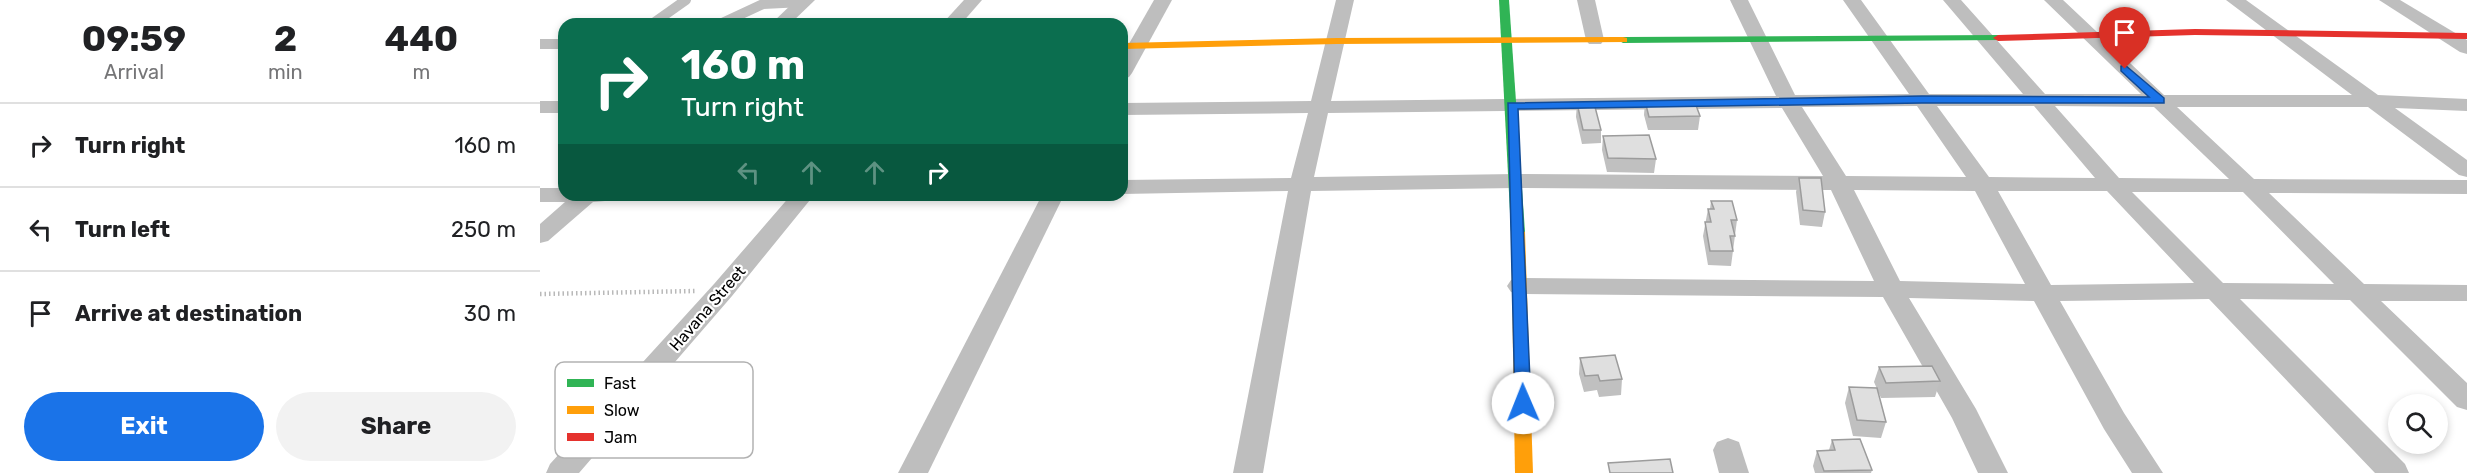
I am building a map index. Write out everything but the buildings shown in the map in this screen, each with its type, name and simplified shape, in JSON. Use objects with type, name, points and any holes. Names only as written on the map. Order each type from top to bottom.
[{"type":"street","points":[[956,18],[973,0]]},
{"type":"street","points":[[1130,46],[1163,0]]},
{"type":"street","points":[[1248,473],[1301,184],[1345,0]]},
{"type":"street","points":[[1504,0],[1512,106],[1520,286],[1524,473]]},
{"type":"street","points":[[1586,0],[1595,40]]},
{"type":"street","points":[[1739,0],[1756,40],[1789,103],[1840,185],[1891,289],[1966,417],[1993,473]]},
{"type":"street","points":[[1852,0],[1983,185],[2114,421],[2148,473]]},
{"type":"street","points":[[1952,0],[2114,186],[2394,473]]},
{"type":"street","points":[[2053,0],[2249,186],[2467,400]]},
{"type":"street","points":[[2235,0],[2467,170]]},
{"type":"street","points":[[2388,0],[2467,48]]},
{"type":"street","points":[[787,18],[805,1]]},
{"type":"street","points":[[1130,46],[1336,40],[1985,39],[2195,32],[2467,36]]},
{"type":"street","points":[[1128,109],[1922,100],[2373,101],[2467,105]]},
{"type":"street","points":[[540,107],[558,107]]},
{"type":"street","points":[[1128,187],[1515,181],[1840,185],[2467,187]]},
{"type":"street","points":[[540,195],[558,195]]},
{"type":"street","points":[[540,236],[580,201]]},
{"type":"street","name":"Havana Street","points":[[659,362],[798,201]]},
{"type":"street","points":[[913,473],[1050,201]]},
{"type":"street","points":[[1520,286],[1891,289],[2045,293],[2217,291],[2467,293]]},
{"type":"street","name":"Havana Street","points":[[561,473],[574,458]]},
{"type":"lane","points":[[660,18],[686,0]]},
{"type":"lane","points":[[733,18],[763,4],[805,1]]},
{"type":"lane","points":[[540,44],[558,44]]},
{"type":"path","points":[[540,294],[723,290]]},
{"type":"traffic: fast","points":[[1504,0],[1518,232]]},
{"type":"traffic: fast","points":[[1623,40],[1998,38]]},
{"type":"traffic: slow","points":[[1128,46],[1337,41],[1623,40]]},
{"type":"traffic: slow","points":[[1518,232],[1524,473]]},
{"type":"traffic: jam","points":[[1998,38],[2195,32],[2467,36]]},
{"type":"route","points":[[1523,403],[1512,106],[1922,100],[2160,101],[2125,69]]}]
